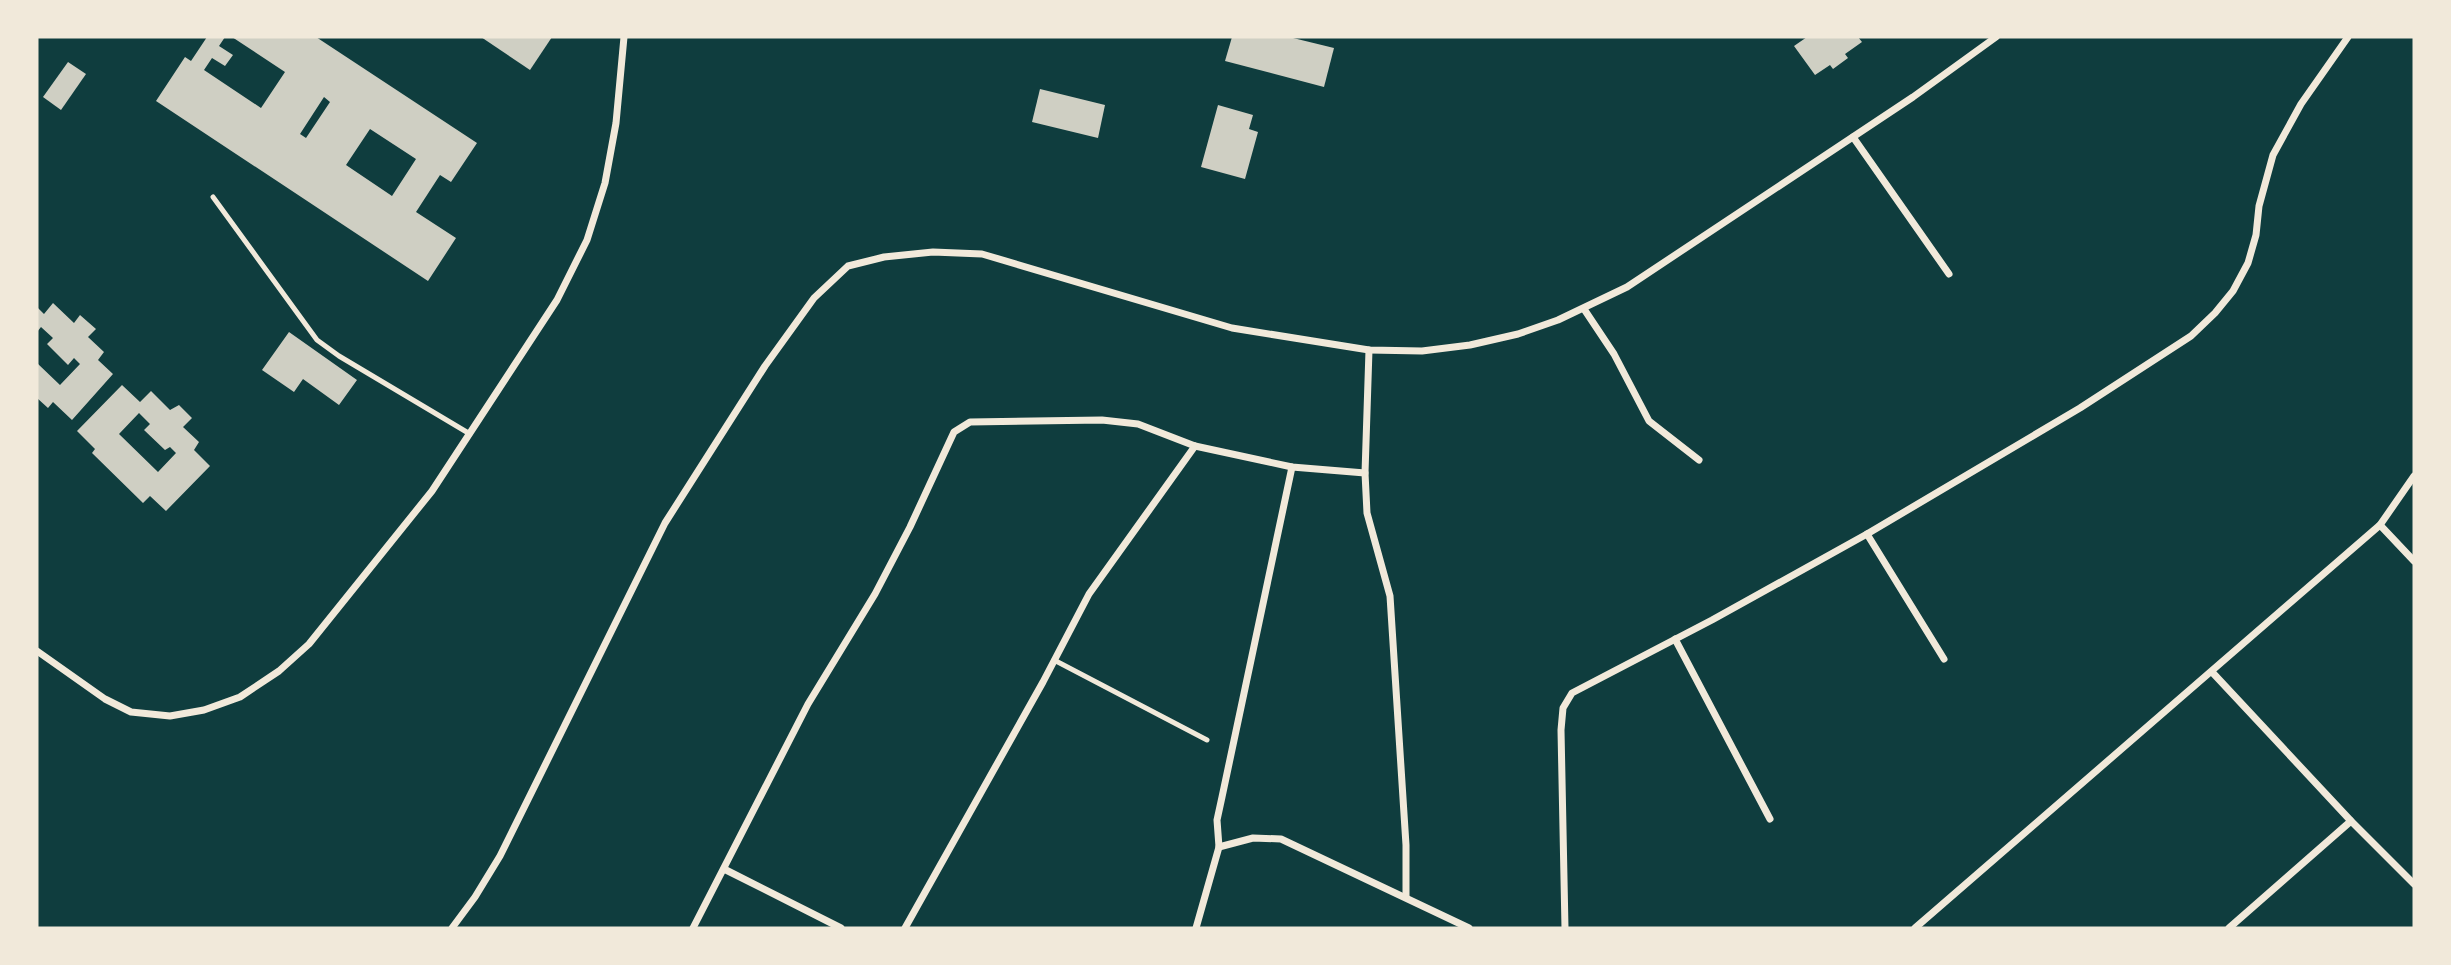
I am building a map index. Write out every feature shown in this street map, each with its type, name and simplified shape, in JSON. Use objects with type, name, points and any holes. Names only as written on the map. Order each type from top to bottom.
[{"type":"street","points":[[37,651],[106,699],[131,712],[170,716],[204,710],[240,697],[279,671],[309,644],[432,491],[557,300],[587,240],[605,183],[616,123],[624,37]]},
{"type":"street","points":[[452,928],[500,856],[665,523],[765,366],[814,298],[848,266],[884,257],[933,252],[982,254],[1233,328],[1369,350],[1422,351],[1470,345],[1518,334],[1584,309],[1627,287],[1913,97],[1996,37]]},
{"type":"street","points":[[1565,928],[1561,730],[1563,708],[1572,692],[1867,534],[2080,408],[2191,336],[2233,291],[2248,263],[2256,235],[2259,206],[2273,155],[2301,104],[2348,37]]},
{"type":"street","points":[[1853,137],[1949,274]]},
{"type":"street","points":[[1584,309],[1614,354],[1649,421],[1699,460]]},
{"type":"street","points":[[1369,350],[1365,473],[1367,513],[1391,596],[1406,845],[1406,897]]},
{"type":"street","points":[[693,928],[808,704],[875,594],[954,432],[970,422],[1102,420],[1138,424],[1195,446],[1292,467],[1365,473]]},
{"type":"street","points":[[905,928],[1089,594],[1195,446]]},
{"type":"street","points":[[1196,928],[1219,847],[1217,820],[1292,467]]},
{"type":"street","points":[[1915,928],[2380,525],[2414,475]]},
{"type":"street","points":[[2380,525],[2414,561]]},
{"type":"street","points":[[1867,534],[1944,659]]},
{"type":"street","points":[[1675,639],[1770,819]]},
{"type":"street","points":[[2212,672],[2351,821],[2414,884]]},
{"type":"street","points":[[2229,928],[2351,821]]},
{"type":"street","points":[[1219,847],[1253,838],[1281,839],[1469,928]]},
{"type":"street","points":[[724,869],[841,928]]},
{"type":"lane","points":[[213,197],[317,340],[339,356],[470,434]]},
{"type":"lane","points":[[1054,660],[1208,740]]},
{"type":"building","points":[[207,37],[225,37],[219,46],[233,55],[225,66],[212,58],[204,70],[261,108],[285,72],[232,37],[316,37],[477,143],[451,182],[440,175],[416,212],[456,238],[428,281],[156,101],[185,57],[191,61]],"holes":[[[324,97],[330,102],[306,138],[300,134]],[[370,129],[416,159],[392,196],[346,165]]]},
{"type":"building","points":[[481,37],[552,37],[530,70]]},
{"type":"building","points":[[1232,37],[1289,37],[1334,48],[1324,87],[1225,61]]},
{"type":"building","points":[[1807,37],[1858,37],[1862,42],[1845,54],[1848,58],[1833,69],[1830,65],[1815,75],[1794,46]]},
{"type":"building","points":[[68,62],[86,74],[61,110],[43,97]]},
{"type":"building","points":[[1040,89],[1105,105],[1098,138],[1032,122]]},
{"type":"building","points":[[1218,105],[1253,115],[1249,129],[1258,132],[1245,179],[1201,167]]},
{"type":"building","points":[[53,303],[74,323],[80,315],[96,329],[88,337],[104,352],[98,360],[113,374],[72,420],[53,402],[48,408],[37,398],[37,363],[60,385],[80,364],[74,358],[68,365],[47,344],[53,338],[41,327],[37,332],[37,307],[44,314]]},
{"type":"building","points":[[289,332],[357,380],[339,405],[303,379],[294,392],[262,370]]},
{"type":"building","points":[[122,385],[140,402],[151,391],[170,410],[179,405],[192,418],[183,427],[199,442],[194,450],[210,466],[166,511],[150,496],[143,503],[92,453],[95,449],[77,431]],"holes":[[[139,413],[150,424],[144,430],[165,450],[170,447],[176,453],[158,472],[119,434]]]}]
